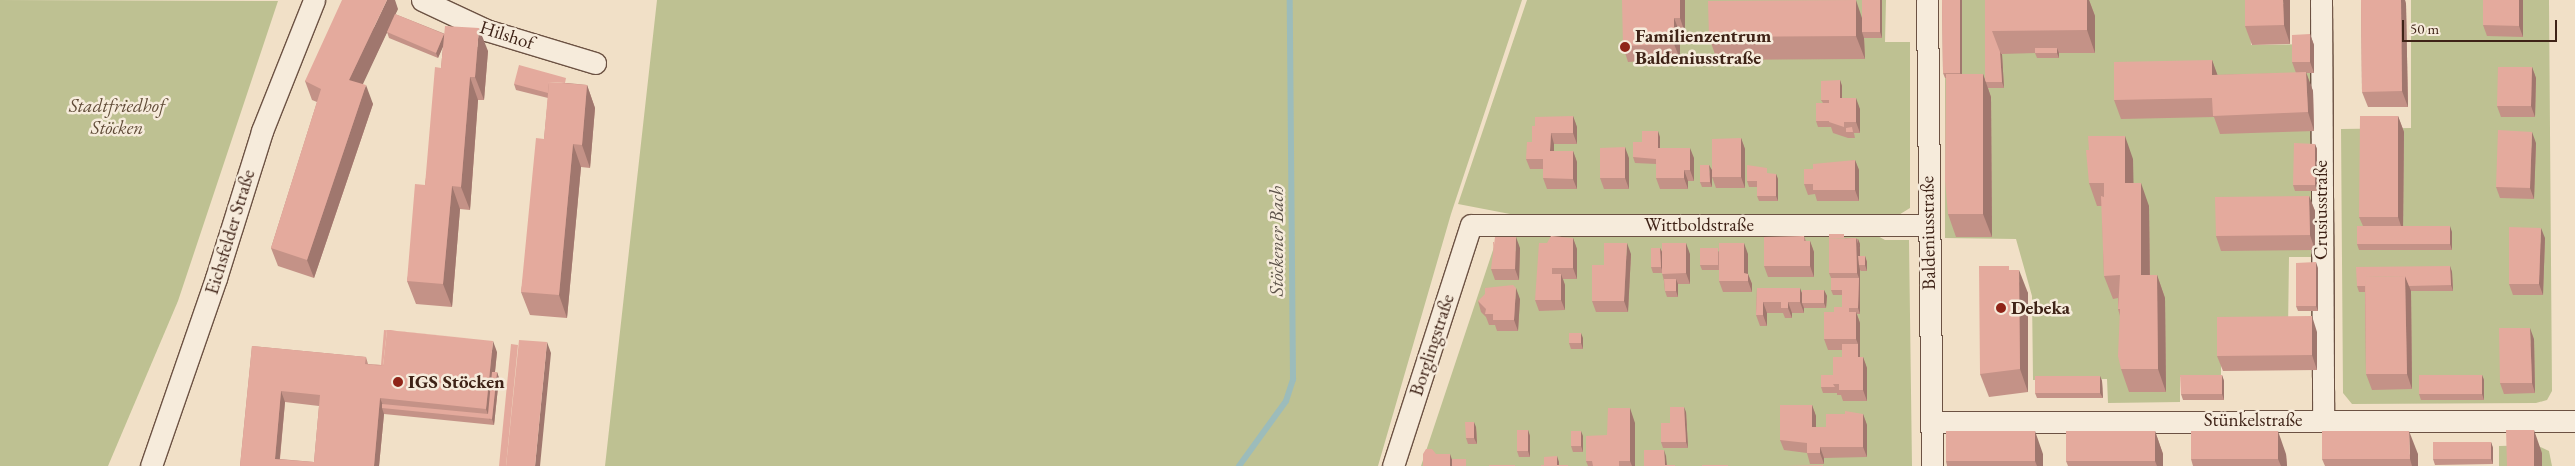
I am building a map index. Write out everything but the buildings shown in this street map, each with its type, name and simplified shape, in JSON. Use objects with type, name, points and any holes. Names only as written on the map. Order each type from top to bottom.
[{"type":"street","name":"Eichsfelder Straße","points":[[151,466],[216,278],[262,132],[314,0]]},
{"type":"street","name":"Hilshof","points":[[422,0],[486,30],[595,63]]},
{"type":"street","name":"Baldeniusstraße","points":[[1927,0],[1932,466]]},
{"type":"street","name":"Crusiusstraße","points":[[2321,0],[2323,420]]},
{"type":"street","name":"Wittboldstraße","points":[[1471,225],[1928,225]]},
{"type":"street","name":"Borglingstraße","points":[[1393,466],[1471,225]]},
{"type":"street","name":"Stünkelstraße","points":[[1931,422],[2575,421]]},
{"type":"green space","name":"Stadtfriedhof Stöcken","points":[[0,0],[278,1],[178,301],[108,466],[0,466]]},
{"type":"green space","points":[[657,0],[1522,0],[1451,214],[1378,466],[605,466]]},
{"type":"green space","points":[[1527,0],[1886,0],[1885,42],[1910,42],[1910,208],[1897,216],[1510,214],[1458,204]]},
{"type":"green space","points":[[1945,0],[2249,0],[2251,45],[2315,44],[2318,257],[2289,257],[2288,330],[2221,331],[2221,376],[2180,377],[2180,402],[2108,403],[2107,379],[2033,380],[2032,296],[2016,239],[1945,238]]},
{"type":"green space","points":[[2411,0],[2549,0],[2552,391],[2547,400],[2536,403],[2352,404],[2343,393],[2341,129],[2411,128]]},
{"type":"green space","points":[[1874,234],[1885,240],[1909,240],[1912,466],[1421,466],[1496,241],[1503,235]]},
{"type":"green space","points":[[2536,445],[2549,451],[2552,466],[2499,466],[2499,446]]},
{"type":"waterway","name":"Stöckener Bach","points":[[1239,466],[1286,401],[1293,379],[1290,0]]},
{"type":"place","name":"Familienzentrum Baldeniusstraße","points":[[1625,47]]},
{"type":"place","name":"Debeka","points":[[2001,308]]},
{"type":"place","name":"IGS Stöcken","points":[[398,382]]}]
